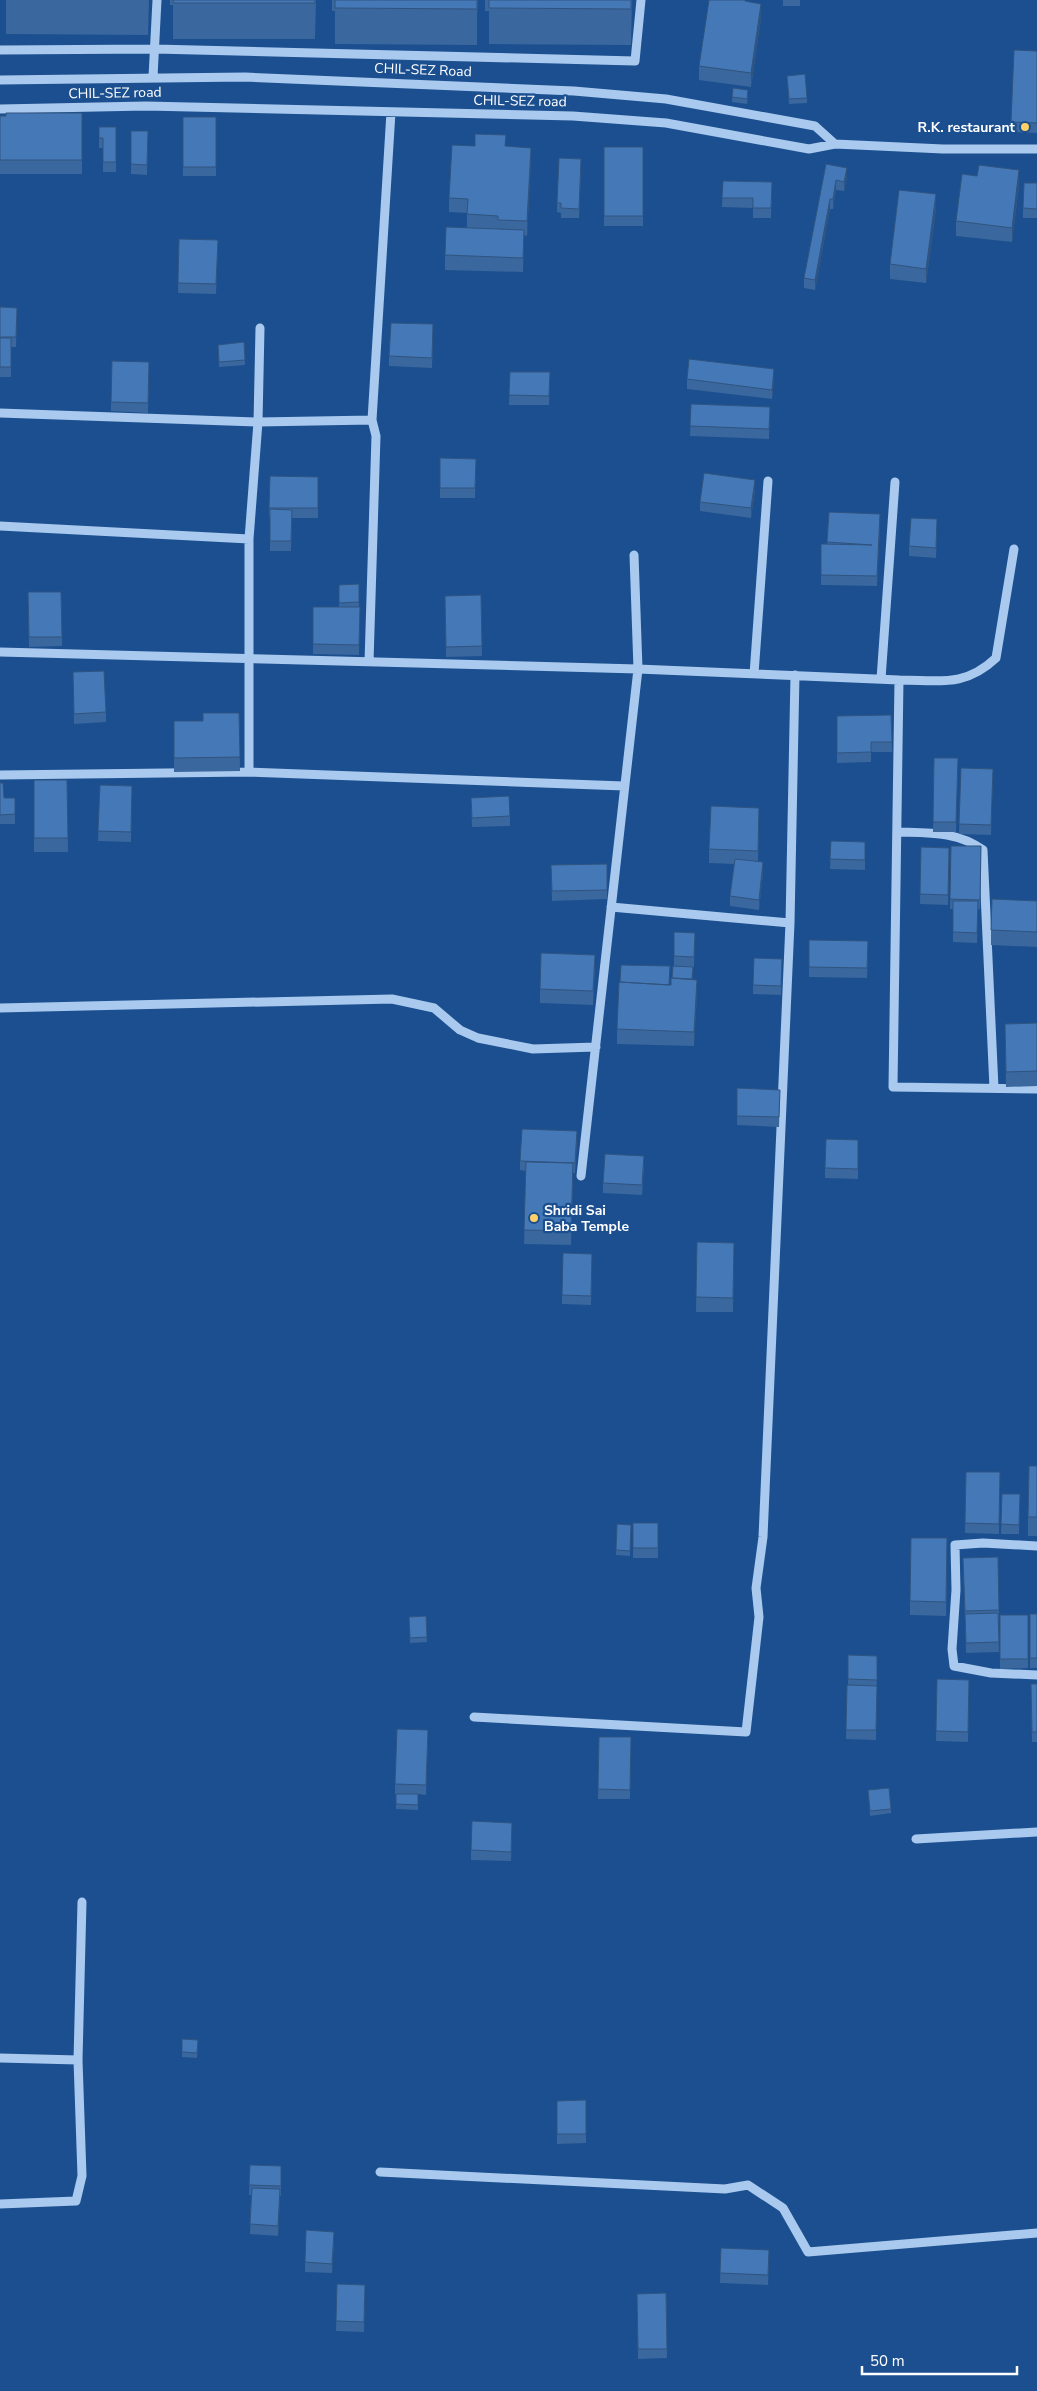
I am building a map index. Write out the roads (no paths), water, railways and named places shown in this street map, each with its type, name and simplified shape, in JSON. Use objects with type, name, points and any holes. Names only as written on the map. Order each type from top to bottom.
[{"type":"street","points":[[153,77],[157,0]]},
{"type":"street","points":[[0,50],[155,49],[635,61],[640,0]]},
{"type":"street","name":"CHIL-SEZ Road","points":[[0,80],[254,77],[574,90],[666,100],[815,126],[835,144]]},
{"type":"street","name":"CHIL-SEZ road","points":[[0,110],[146,106],[573,116],[666,123],[809,149],[835,144],[1037,149]]},
{"type":"street","points":[[369,662],[376,436],[372,420],[391,112]]},
{"type":"street","points":[[249,772],[249,659],[251,655],[249,539],[258,422],[260,328]]},
{"type":"street","points":[[0,413],[258,422],[372,420]]},
{"type":"street","points":[[754,674],[768,481]]},
{"type":"street","points":[[882,679],[895,482]]},
{"type":"street","points":[[0,526],[249,539]]},
{"type":"street","points":[[0,652],[638,669],[899,680],[960,680],[974,675],[996,658],[1014,549]]},
{"type":"street","points":[[581,1176],[638,669],[634,555]]},
{"type":"street","points":[[474,1718],[746,1732],[759,1617],[756,1588],[763,1537],[790,923],[796,676]]},
{"type":"street","points":[[899,680],[893,1087],[1037,1089]]},
{"type":"street","points":[[0,774],[249,772],[624,786]]},
{"type":"street","points":[[897,832],[955,835],[970,840],[983,850],[994,1088]]},
{"type":"street","points":[[611,907],[790,923]]},
{"type":"street","points":[[0,1008],[392,999],[434,1008],[460,1030],[478,1038],[533,1049],[596,1047]]},
{"type":"street","points":[[1037,1546],[983,1543],[955,1545],[956,1590],[952,1649],[954,1666],[990,1673],[1037,1675]]},
{"type":"street","points":[[916,1839],[1037,1832]]},
{"type":"street","points":[[0,2204],[76,2201],[82,2176],[78,2060],[82,1902]]},
{"type":"street","points":[[0,2058],[78,2060]]},
{"type":"street","points":[[380,2172],[725,2189],[748,2185],[783,2208],[808,2252],[1037,2233]]},
{"type":"place","name":"R.K. restaurant","points":[[1025,127]]},
{"type":"place","name":"Shridi Sai Baba Temple","points":[[534,1218]]}]
